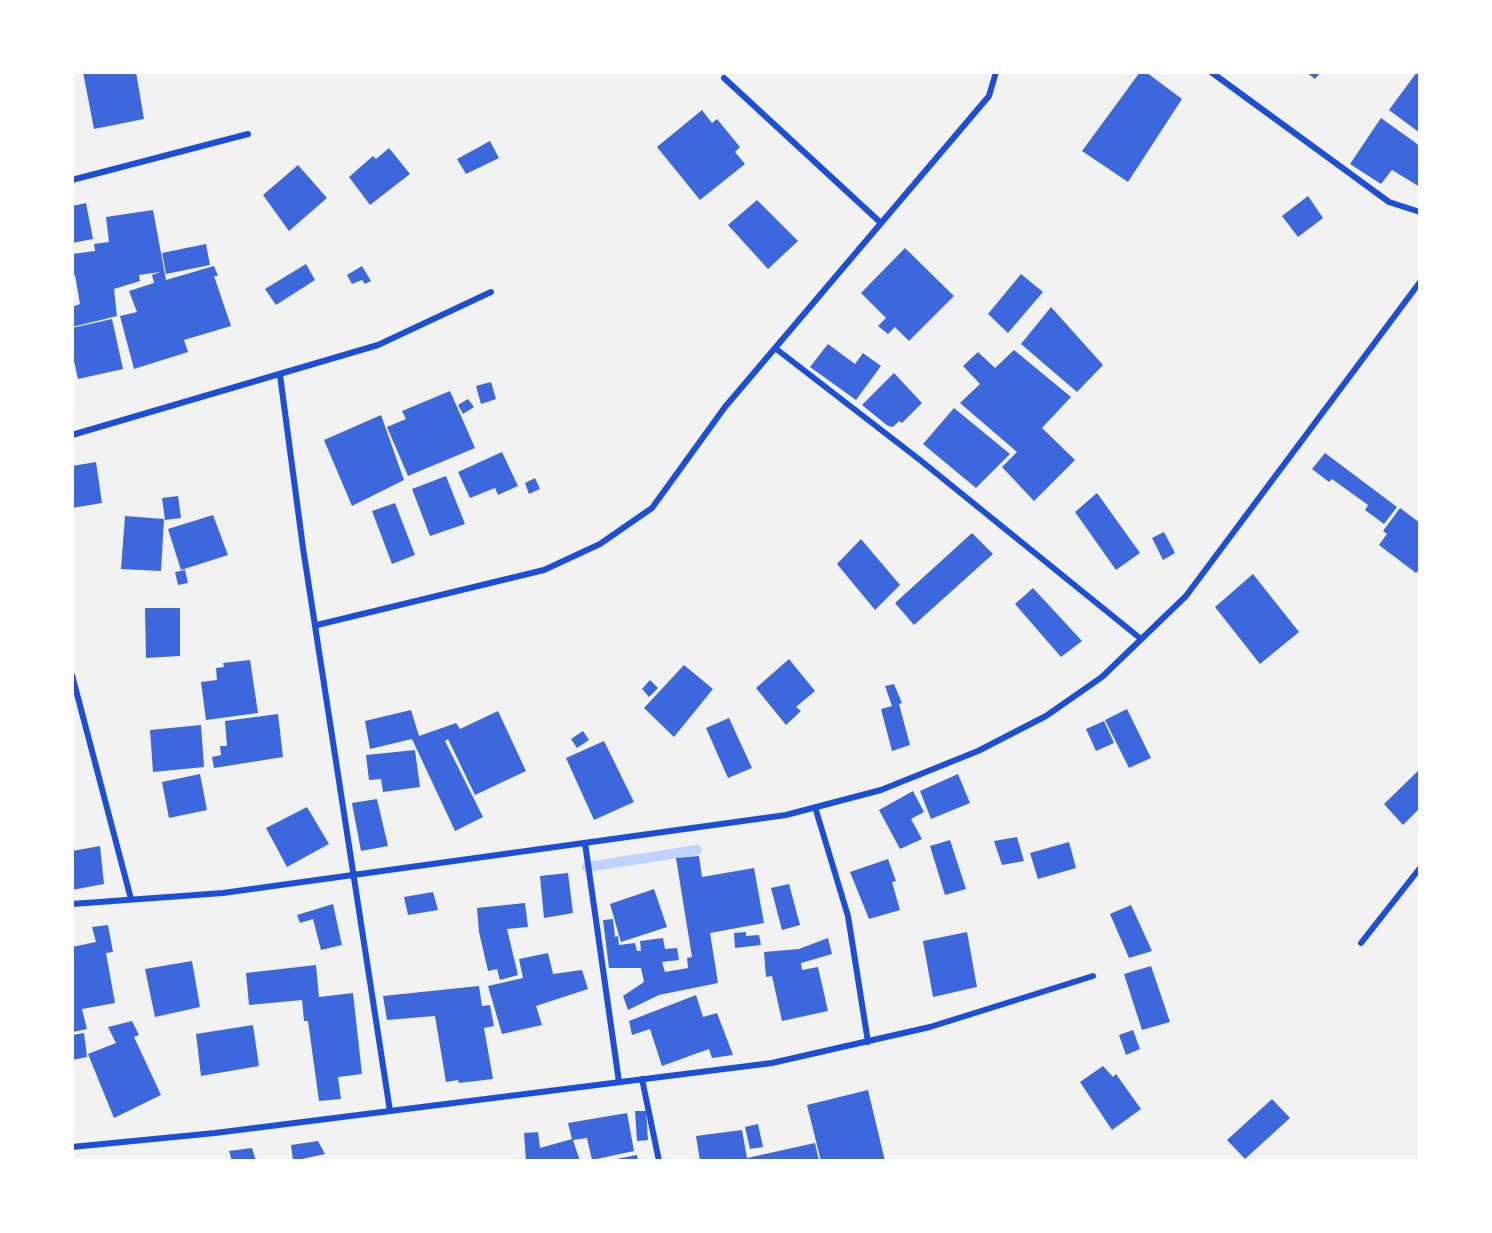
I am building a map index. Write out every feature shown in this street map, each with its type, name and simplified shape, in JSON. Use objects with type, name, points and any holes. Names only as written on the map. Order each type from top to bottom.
[{"type":"street","points":[[317,625],[544,570],[600,544],[652,508],[725,407],[989,96],[996,72]]},
{"type":"street","points":[[1211,72],[1389,202],[1420,212]]},
{"type":"street","points":[[724,78],[881,223]]},
{"type":"street","points":[[72,180],[248,134]]},
{"type":"street","points":[[72,904],[223,893],[786,815],[881,790],[978,751],[1046,716],[1102,677],[1186,596],[1420,282]]},
{"type":"street","points":[[72,435],[378,345],[491,292]]},
{"type":"street","points":[[775,348],[921,460],[1141,639]]},
{"type":"street","points":[[280,375],[303,548],[317,625],[352,874],[390,1111]]},
{"type":"street","points":[[72,675],[131,899]]},
{"type":"street","points":[[815,807],[848,916],[868,1042]]},
{"type":"street","points":[[585,843],[619,1082]]},
{"type":"street","points":[[1361,943],[1420,868]]},
{"type":"street","points":[[72,1148],[772,1063],[930,1027],[1093,976]]},
{"type":"street","points":[[642,1079],[659,1161]]},
{"type":"building","points":[[83,72],[136,72],[144,119],[94,129]]},
{"type":"building","points":[[1140,72],[1146,72],[1182,99],[1128,182],[1082,151]]},
{"type":"building","points":[[1306,72],[1321,72],[1315,79]]},
{"type":"building","points":[[1417,72],[1420,72],[1420,133],[1389,110]]},
{"type":"building","points":[[702,110],[712,123],[717,119],[740,147],[735,152],[745,164],[700,200],[657,147]]},
{"type":"building","points":[[1381,118],[1420,146],[1420,187],[1392,170],[1381,184],[1350,164]]},
{"type":"building","points":[[490,141],[499,158],[466,174],[457,159]]},
{"type":"building","points":[[389,148],[410,174],[370,205],[349,177],[373,156],[376,159]]},
{"type":"building","points":[[298,165],[327,198],[289,231],[263,195]]},
{"type":"building","points":[[1308,196],[1323,218],[1298,237],[1282,216]]},
{"type":"building","points":[[757,200],[798,241],[768,269],[728,225]]},
{"type":"building","points":[[86,203],[93,239],[72,243],[72,206]]},
{"type":"building","points":[[153,210],[166,280],[214,266],[218,276],[214,276],[231,326],[184,340],[188,352],[134,369],[120,316],[137,312],[129,291],[154,283],[152,275],[160,272],[139,275],[140,281],[114,289],[117,316],[72,327],[72,307],[80,304],[75,275],[72,276],[72,254],[95,251],[94,244],[109,242],[106,217]]},
{"type":"building","points":[[206,244],[210,265],[166,274],[162,253]]},
{"type":"building","points":[[905,248],[954,296],[909,341],[895,327],[888,334],[878,326],[886,318],[861,293]]},
{"type":"building","points":[[306,264],[315,280],[276,305],[265,289]]},
{"type":"building","points":[[362,266],[371,281],[365,284],[362,280],[352,284],[347,275]]},
{"type":"building","points":[[1021,274],[1043,292],[1008,333],[988,314]]},
{"type":"building","points":[[1051,307],[1103,365],[1077,392],[1021,344]]},
{"type":"building","points":[[112,319],[123,369],[78,379],[72,352],[72,328]]},
{"type":"building","points":[[828,344],[855,364],[863,353],[881,366],[856,400],[810,367]]},
{"type":"building","points":[[1014,350],[1071,397],[1042,428],[1075,460],[1034,501],[1002,467],[1017,452],[960,403],[980,384],[963,366],[978,352],[995,368]]},
{"type":"building","points":[[894,373],[922,403],[902,423],[899,421],[893,427],[888,426],[862,405]]},
{"type":"building","points":[[491,382],[496,399],[481,404],[476,386]]},
{"type":"building","points":[[450,391],[475,448],[408,476],[387,427],[406,419],[402,411]]},
{"type":"building","points":[[468,399],[474,407],[463,414],[458,405]]},
{"type":"building","points":[[954,408],[1010,454],[976,488],[923,444]]},
{"type":"building","points":[[381,415],[404,480],[352,506],[324,440]]},
{"type":"building","points":[[502,452],[518,486],[498,495],[495,488],[470,498],[458,472]]},
{"type":"building","points":[[1325,453],[1397,507],[1384,524],[1365,510],[1368,505],[1332,479],[1329,482],[1312,469]]},
{"type":"building","points":[[96,462],[102,503],[72,508],[72,466]]},
{"type":"building","points":[[446,476],[465,524],[430,536],[412,489]]},
{"type":"building","points":[[535,478],[540,489],[529,494],[525,483]]},
{"type":"building","points":[[1097,493],[1140,553],[1116,570],[1075,512]]},
{"type":"building","points":[[178,496],[181,518],[165,520],[162,498]]},
{"type":"building","points":[[395,503],[415,555],[392,564],[372,511]]},
{"type":"building","points":[[1400,508],[1420,523],[1420,569],[1416,573],[1379,545],[1387,534],[1383,531]]},
{"type":"building","points":[[213,515],[228,555],[181,570],[168,529]]},
{"type":"building","points":[[125,516],[164,519],[161,571],[121,569]]},
{"type":"building","points":[[1164,532],[1175,553],[1163,560],[1152,538]]},
{"type":"building","points":[[972,533],[993,554],[914,625],[895,603]]},
{"type":"building","points":[[861,539],[900,585],[875,610],[837,564]]},
{"type":"building","points":[[185,570],[188,583],[178,585],[175,572]]},
{"type":"building","points":[[1253,574],[1299,632],[1260,664],[1215,607]]},
{"type":"building","points":[[1033,588],[1082,641],[1061,657],[1015,604]]},
{"type":"building","points":[[145,608],[180,608],[180,656],[146,658]]},
{"type":"building","points":[[789,659],[815,691],[796,707],[801,711],[786,725],[756,688]]},
{"type":"building","points":[[250,660],[258,713],[206,720],[201,682],[217,680],[216,668],[224,667],[223,663]]},
{"type":"building","points":[[684,665],[713,689],[674,737],[644,708]]},
{"type":"building","points":[[650,680],[658,688],[649,697],[642,689]]},
{"type":"building","points":[[894,684],[902,703],[899,704],[910,745],[892,751],[881,709],[892,706],[885,686]]},
{"type":"building","points":[[1127,709],[1151,758],[1129,768],[1105,720]]},
{"type":"building","points":[[411,710],[419,736],[456,723],[460,729],[498,711],[526,771],[475,795],[448,739],[445,741],[483,817],[455,831],[412,739],[370,749],[365,721]]},
{"type":"building","points":[[278,714],[283,757],[214,768],[212,757],[221,755],[220,746],[227,746],[225,721]]},
{"type":"building","points":[[729,718],[752,768],[728,778],[706,728]]},
{"type":"building","points":[[1104,721],[1114,743],[1096,751],[1086,729]]},
{"type":"building","points":[[201,725],[204,767],[153,772],[150,730]]},
{"type":"building","points":[[583,731],[589,740],[577,748],[571,739]]},
{"type":"building","points":[[604,741],[634,802],[594,820],[566,758]]},
{"type":"building","points":[[415,750],[420,787],[383,792],[381,779],[369,780],[366,755]]},
{"type":"building","points":[[1420,769],[1420,808],[1403,825],[1384,804]]},
{"type":"building","points":[[200,774],[207,810],[169,818],[162,782]]},
{"type":"building","points":[[958,774],[970,803],[931,819],[920,791]]},
{"type":"building","points":[[913,791],[924,812],[911,819],[922,839],[900,849],[879,810]]},
{"type":"building","points":[[377,799],[388,846],[361,851],[352,803]]},
{"type":"building","points":[[307,807],[329,844],[287,867],[266,828]]},
{"type":"building","points":[[1017,837],[1024,861],[1002,865],[994,841]]},
{"type":"building","points":[[950,840],[966,889],[945,895],[930,846]]},
{"type":"building","points":[[1069,842],[1076,868],[1038,879],[1030,853]]},
{"type":"building","points":[[100,846],[104,884],[72,890],[72,851]]},
{"type":"building","points":[[699,856],[702,877],[754,868],[764,923],[710,933],[718,983],[659,995],[628,1010],[623,996],[644,982],[641,968],[609,968],[603,920],[613,919],[615,937],[618,936],[619,945],[635,943],[637,951],[641,951],[640,941],[663,938],[665,949],[677,948],[679,960],[662,962],[665,972],[688,968],[687,958],[692,957],[676,858]]},
{"type":"building","points":[[888,859],[896,881],[892,882],[900,910],[869,919],[850,872]]},
{"type":"building","points":[[568,873],[573,913],[544,918],[540,876]]},
{"type":"building","points":[[789,884],[800,925],[782,930],[771,888]]},
{"type":"building","points":[[654,889],[667,927],[621,942],[610,904]]},
{"type":"building","points":[[433,892],[438,910],[408,915],[404,897]]},
{"type":"building","points":[[525,903],[528,927],[507,929],[518,975],[500,980],[497,969],[488,971],[479,932],[477,908]]},
{"type":"building","points":[[333,904],[342,945],[321,950],[313,919],[300,923],[297,915]]},
{"type":"building","points":[[1131,905],[1152,951],[1129,958],[1110,914]]},
{"type":"building","points":[[108,925],[113,952],[106,953],[115,1003],[82,1009],[87,1029],[73,1032],[72,947],[96,942],[92,927]]},
{"type":"building","points":[[746,932],[746,936],[759,935],[761,945],[735,948],[734,933]]},
{"type":"building","points":[[967,932],[977,987],[933,997],[923,941]]},
{"type":"building","points":[[828,938],[832,954],[801,963],[802,970],[818,967],[828,1011],[782,1021],[772,976],[766,977],[764,952],[799,949]]},
{"type":"building","points":[[548,953],[553,974],[582,970],[588,989],[536,1006],[542,1025],[502,1034],[488,986],[523,978],[519,959]]},
{"type":"building","points":[[192,961],[200,1007],[155,1017],[145,969]]},
{"type":"building","points":[[316,965],[319,997],[353,993],[362,1074],[338,1077],[341,1099],[319,1101],[308,1021],[304,1021],[302,1000],[249,1005],[246,973]]},
{"type":"building","points":[[1151,966],[1170,1022],[1142,1030],[1124,974]]},
{"type":"building","points":[[479,986],[482,1006],[490,1005],[494,1026],[484,1028],[493,1079],[459,1083],[458,1080],[446,1082],[435,1016],[387,1020],[383,996]]},
{"type":"building","points":[[696,995],[703,1017],[717,1013],[733,1055],[712,1058],[709,1049],[662,1066],[650,1029],[632,1035],[629,1021]]},
{"type":"building","points":[[132,1021],[139,1035],[134,1037],[161,1095],[114,1118],[88,1054],[116,1043],[108,1027]]},
{"type":"building","points":[[253,1025],[259,1066],[201,1076],[196,1034]]},
{"type":"building","points":[[1133,1030],[1140,1049],[1126,1055],[1119,1035]]},
{"type":"building","points":[[84,1033],[87,1057],[72,1060],[72,1035]]},
{"type":"building","points":[[1103,1066],[1113,1077],[1116,1074],[1141,1109],[1112,1130],[1080,1082]]},
{"type":"building","points":[[868,1090],[885,1161],[821,1161],[807,1105]]},
{"type":"building","points":[[1272,1099],[1290,1118],[1245,1159],[1227,1140]]},
{"type":"building","points":[[635,1111],[646,1111],[648,1140],[637,1141]]},
{"type":"building","points":[[627,1113],[634,1151],[592,1160],[587,1138],[573,1140],[580,1161],[526,1161],[524,1133],[538,1132],[540,1148],[572,1139],[568,1123]]},
{"type":"building","points":[[758,1124],[763,1147],[750,1149],[745,1127]]},
{"type":"building","points":[[742,1130],[747,1158],[815,1143],[819,1161],[700,1161],[696,1136]]},
{"type":"building","points":[[318,1141],[325,1154],[293,1161],[291,1145]]},
{"type":"building","points":[[252,1148],[256,1161],[232,1161],[229,1151]]},
{"type":"building","points":[[637,1155],[638,1161],[611,1161],[611,1160]]},
{"type":"waterway","points":[[587,867],[697,850]]}]
